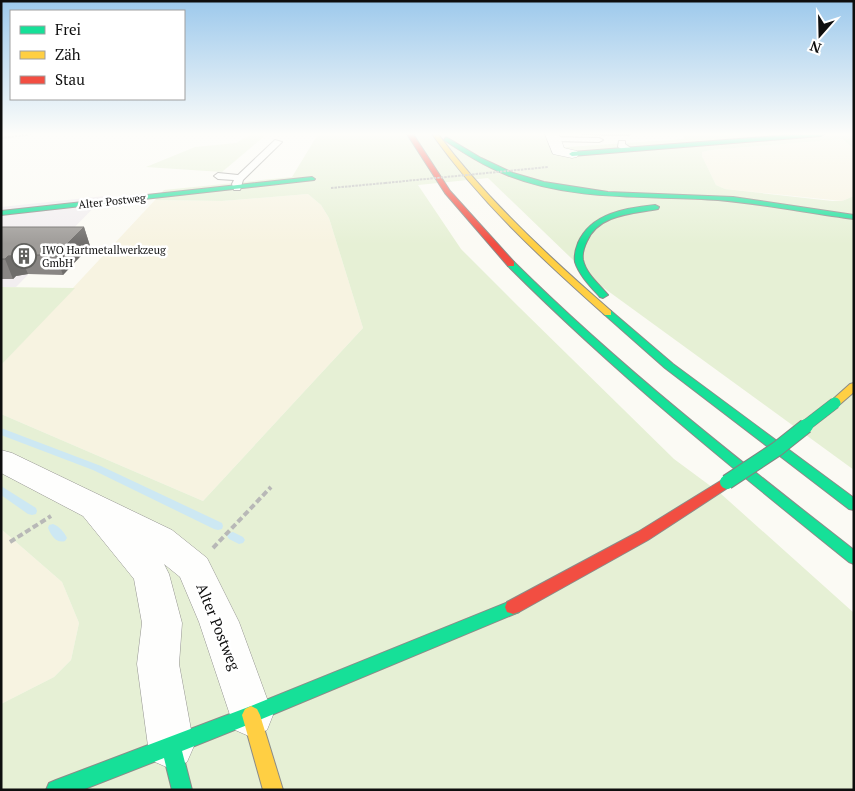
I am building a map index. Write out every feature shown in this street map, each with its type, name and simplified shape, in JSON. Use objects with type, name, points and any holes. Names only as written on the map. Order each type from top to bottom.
[{"type":"main road","points":[[431,171],[490,243],[560,313],[645,390],[854,558]]},
{"type":"main road","points":[[461,171],[519,234],[669,366],[854,505]]},
{"type":"main road","points":[[500,171],[545,184],[615,194],[742,201],[854,217]]},
{"type":"main road","name":"Alter Postweg","points":[[1,213],[239,183],[312,179]]},
{"type":"main road","points":[[642,342],[588,277],[579,259],[581,240],[596,224],[632,209],[707,204],[750,208],[854,228]]},
{"type":"main road","points":[[56,790],[251,715],[524,604],[644,536],[777,449],[854,386]]},
{"type":"main road","points":[[251,715],[273,790]]},
{"type":"main road","points":[[172,746],[182,790]]},
{"type":"street","name":"Alter Postweg","points":[[1,460],[160,540],[194,568],[219,622],[251,715]]},
{"type":"street","name":"Alter Postweg","points":[[85,502],[150,574],[162,623],[158,664],[172,746]]},
{"type":"lane","points":[[218,176],[239,183],[250,171]]},
{"type":"path","points":[[385,183],[508,171]]},
{"type":"path","points":[[194,568],[271,487]]},
{"type":"path","points":[[10,542],[85,502]]},
{"type":"shaded area","points":[[709,171],[854,171],[854,196],[842,201],[725,189],[716,185]]},
{"type":"shaded area","points":[[308,194],[321,205],[329,218],[363,328],[203,501],[1,414],[1,365],[155,200],[222,201]]},
{"type":"shaded area","points":[[105,196],[16,287],[1,287],[1,207]]},
{"type":"shaded area","points":[[1,529],[62,582],[79,623],[71,660],[54,677],[1,704]]},
{"type":"green space","points":[[296,171],[709,171],[716,185],[725,189],[832,201],[842,201],[854,196],[854,470],[597,283],[488,178],[418,185],[461,249],[519,307],[674,459],[720,493],[854,613],[854,790],[1,790],[1,704],[54,677],[71,660],[79,623],[62,582],[1,529],[1,414],[203,501],[363,328],[329,218],[321,205],[308,194],[222,201],[155,200],[164,190],[292,177]]},
{"type":"green space","points":[[1,287],[75,288],[1,365]]},
{"type":"building","points":[[1,227],[84,227],[56,255],[20,255],[1,259]]},
{"type":"waterway","points":[[1,431],[97,468],[218,526]]},
{"type":"waterway","points":[[1,490],[32,511]]},
{"type":"waterway","points":[[53,528],[61,538]]},
{"type":"waterway","points":[[233,536],[239,540]]},
{"type":"traffic: fast","points":[[504,171],[543,184],[575,190],[608,194],[733,199],[854,217]]},
{"type":"traffic: fast","points":[[1,213],[312,179]]},
{"type":"traffic: fast","points":[[603,295],[586,275],[579,260],[581,245],[586,235],[593,227],[611,216],[622,212],[655,207]]},
{"type":"traffic: fast","points":[[511,264],[551,304],[635,380],[721,452],[854,558]]},
{"type":"traffic: fast","points":[[608,313],[669,366],[854,505]]},
{"type":"traffic: fast","points":[[727,482],[777,449],[835,403]]},
{"type":"traffic: fast","points":[[56,790],[251,715],[513,607]]},
{"type":"traffic: fast","points":[[171,746],[182,790]]},
{"type":"traffic: slow","points":[[463,171],[494,207],[538,251],[608,313]]},
{"type":"traffic: slow","points":[[835,403],[854,386]]},
{"type":"traffic: slow","points":[[251,715],[273,790]]},
{"type":"traffic: jam","points":[[434,171],[447,192],[511,264]]},
{"type":"traffic: jam","points":[[513,607],[643,536],[727,482]]},
{"type":"place","name":"IWO Hartmetallwerkzeug GmbH","points":[[24,256]]}]
